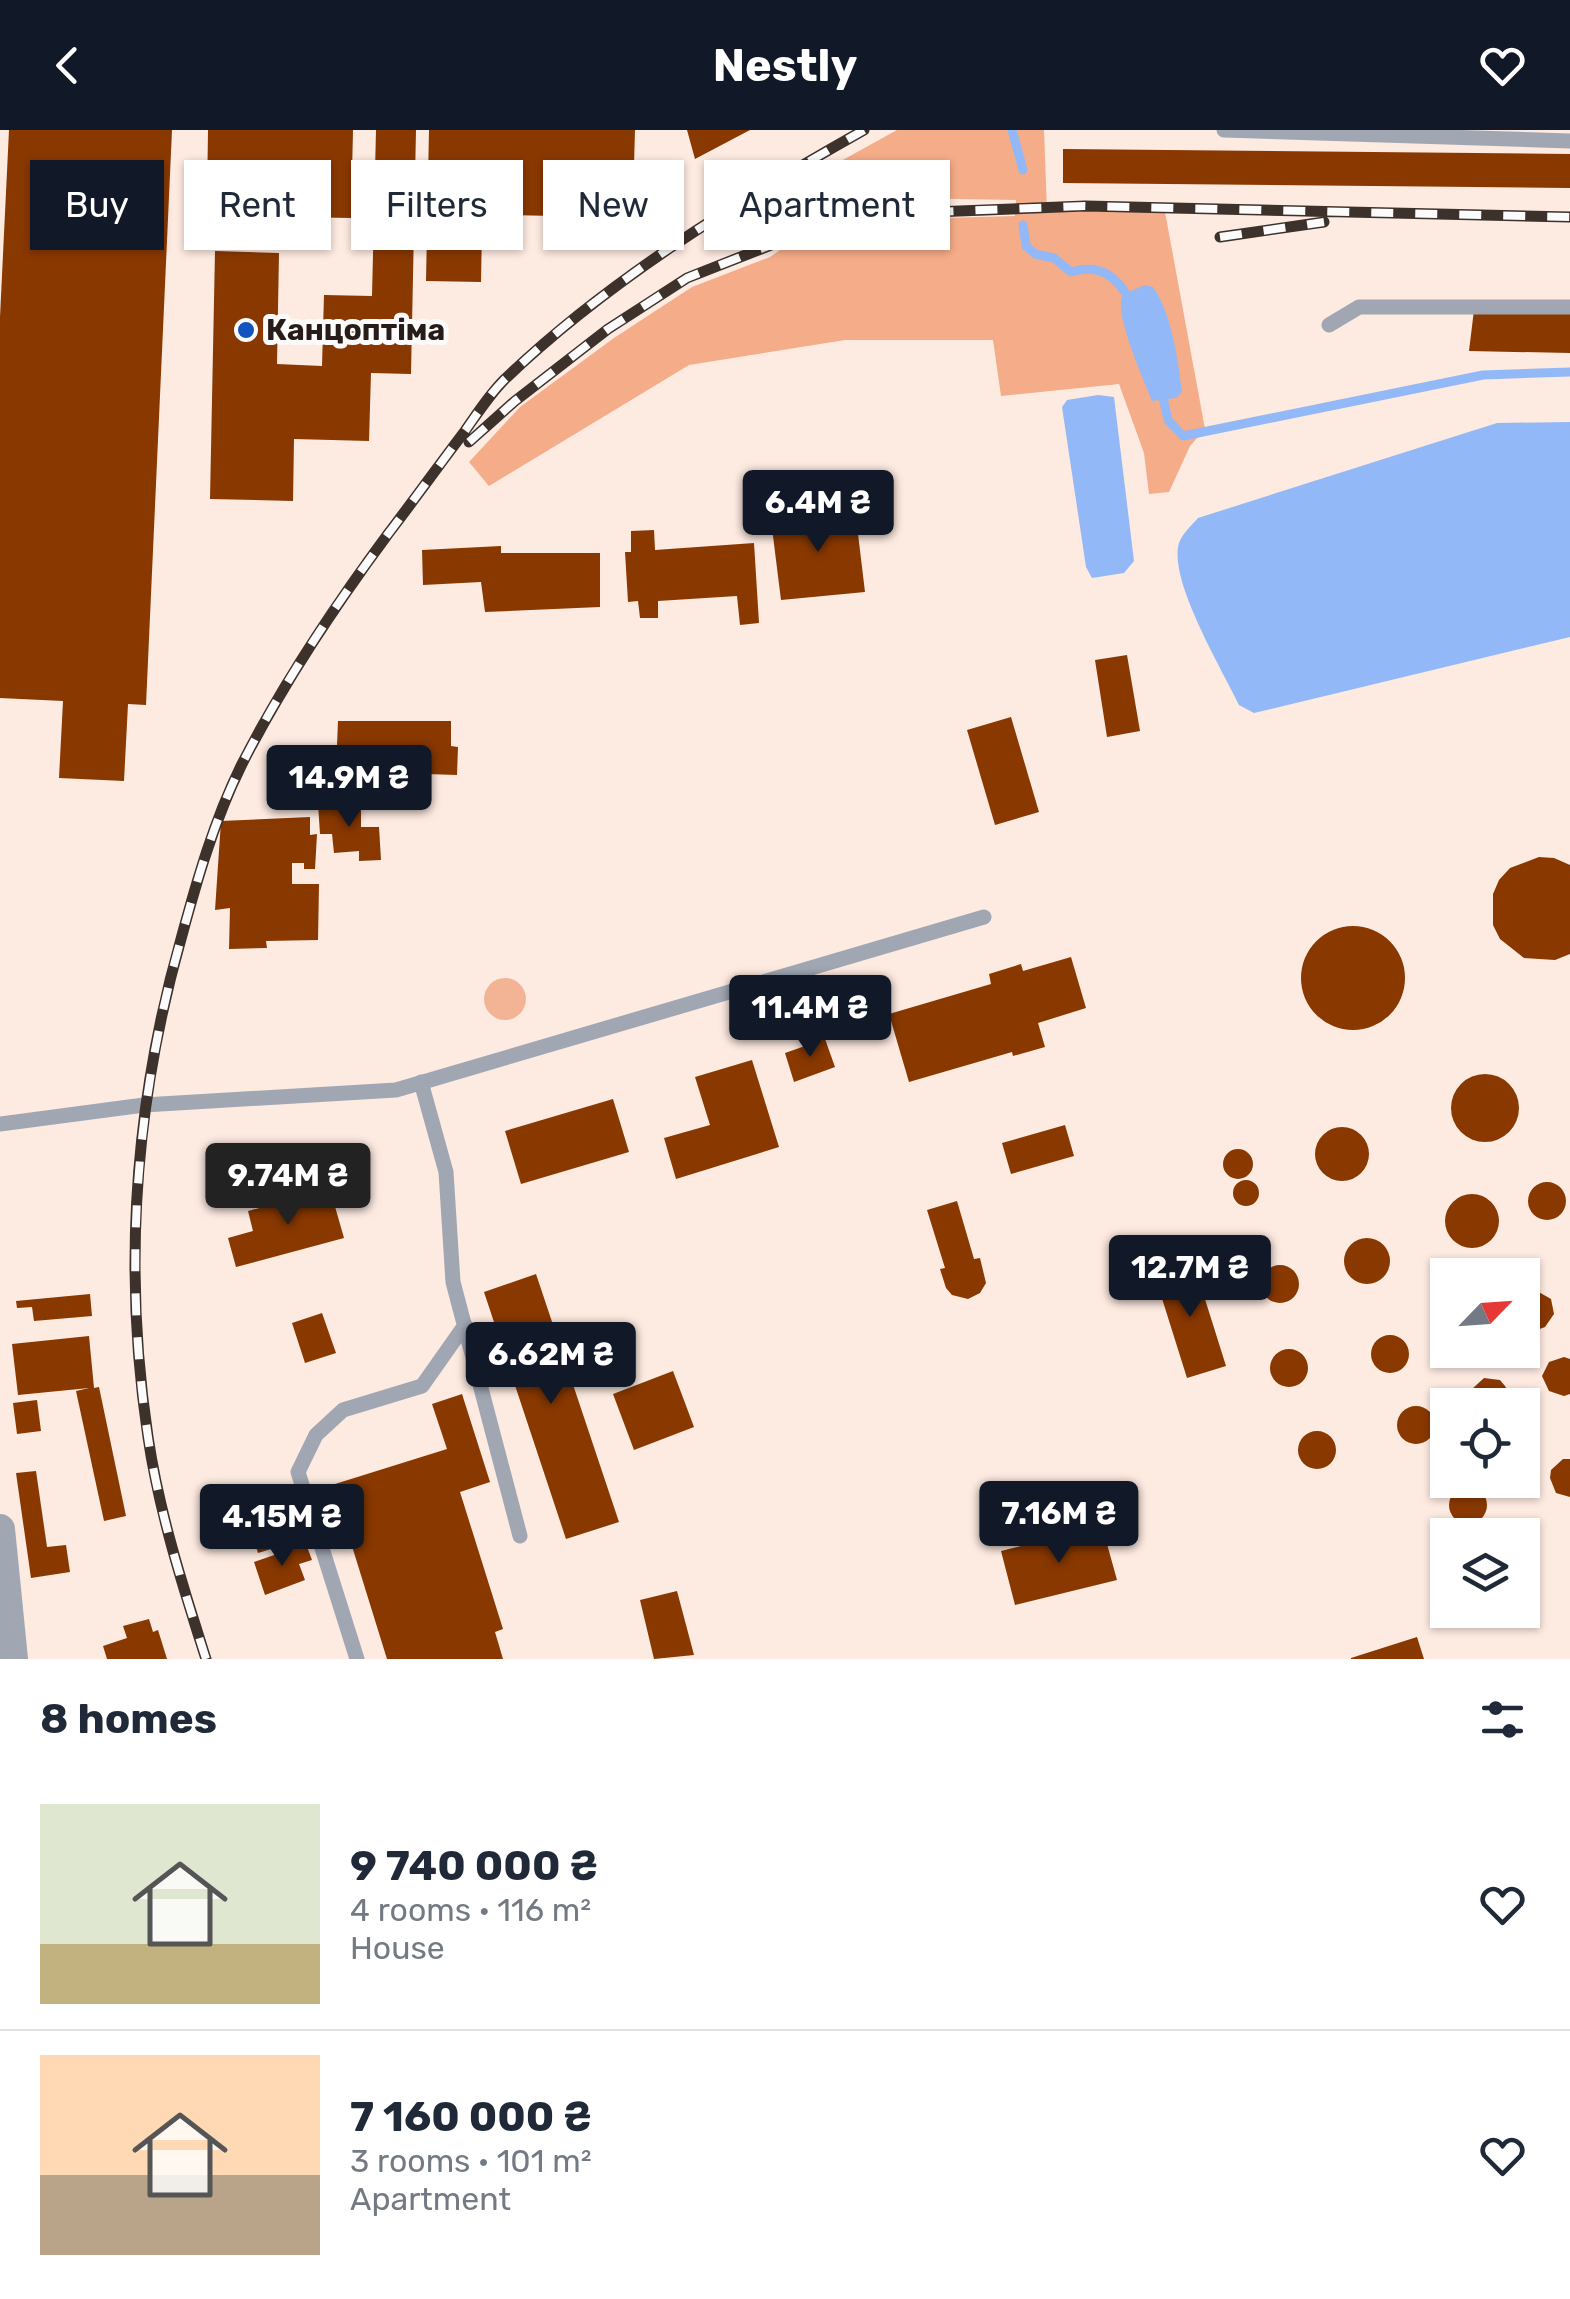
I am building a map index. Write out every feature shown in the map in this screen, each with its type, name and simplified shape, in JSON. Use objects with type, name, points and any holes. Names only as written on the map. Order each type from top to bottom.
[{"type":"street","points":[[0,1530],[14,1659]]},
{"type":"lane","points":[[1224,130],[1570,141]]},
{"type":"lane","points":[[1329,326],[1358,307],[1570,306]]},
{"type":"lane","points":[[0,1124],[144,1104],[396,1090],[984,917]]},
{"type":"lane","points":[[421,1082],[446,1172],[453,1282],[520,1536]]},
{"type":"lane","points":[[357,1659],[298,1472],[316,1435],[343,1410],[422,1386],[465,1326]]},
{"type":"shaded area","points":[[897,130],[1044,130],[1047,211],[1165,212],[1205,429],[1190,446],[1169,492],[1149,494],[1144,453],[1119,384],[1001,396],[993,340],[845,340],[689,365],[489,486],[469,462],[520,407],[692,287],[780,250],[950,250],[950,218],[1015,216],[1016,200],[950,199],[950,160],[843,160]]},
{"type":"shaded area","points":[[505,978],[520,984],[526,999],[520,1014],[505,1020],[490,1014],[484,999],[490,984]]},
{"type":"water","points":[[1145,285],[1153,287],[1160,298],[1169,324],[1182,392],[1176,398],[1152,401],[1125,330],[1123,296]]},
{"type":"water","points":[[1098,395],[1114,397],[1134,561],[1124,573],[1092,578],[1086,567],[1062,407],[1067,400]]},
{"type":"water","points":[[1570,422],[1570,637],[1254,713],[1239,705],[1198,624],[1181,579],[1179,543],[1198,518],[1497,423]]},
{"type":"building","points":[[9,130],[172,130],[146,705],[128,704],[124,781],[59,778],[63,701],[0,698],[0,317]]},
{"type":"building","points":[[208,130],[353,130],[351,218],[331,218],[331,160],[208,160]]},
{"type":"building","name":"Канцоптіма","points":[[376,130],[416,130],[415,160],[375,160]]},
{"type":"building","points":[[429,130],[635,130],[634,160],[543,160],[543,216],[523,215],[523,160],[428,160]]},
{"type":"building","points":[[687,130],[750,130],[695,159]]},
{"type":"building","points":[[1063,149],[1570,154],[1570,188],[1063,183]]},
{"type":"building","name":"Канцоптіма","points":[[373,250],[414,250],[411,374],[371,373],[369,441],[294,439],[293,501],[210,499],[215,251],[279,253],[277,364],[322,366],[324,295],[372,296]]},
{"type":"building","points":[[427,250],[482,250],[481,282],[426,281]]},
{"type":"building","points":[[1474,310],[1570,310],[1570,353],[1469,351]]},
{"type":"building","points":[[855,509],[865,592],[781,600],[771,520]]},
{"type":"building","points":[[654,530],[655,550],[754,543],[759,623],[740,625],[737,596],[658,601],[658,618],[640,618],[638,601],[628,602],[625,552],[631,552],[631,531]]},
{"type":"building","points":[[501,546],[501,553],[600,553],[600,607],[485,612],[481,582],[423,585],[422,550]]},
{"type":"building","points":[[1127,655],[1140,731],[1107,737],[1095,660]]},
{"type":"building","points":[[1011,717],[1039,812],[995,825],[967,730]]},
{"type":"building","points":[[338,721],[451,721],[451,746],[458,747],[457,775],[336,771]]},
{"type":"building","points":[[361,801],[361,827],[379,827],[381,860],[359,861],[359,851],[334,853],[332,834],[320,834],[318,804]]},
{"type":"building","points":[[310,817],[310,835],[317,834],[315,869],[304,869],[304,863],[292,863],[292,884],[319,884],[318,940],[266,941],[267,948],[229,949],[230,908],[215,910],[221,821]]},
{"type":"building","points":[[1539,857],[1570,865],[1570,954],[1555,960],[1524,958],[1500,939],[1493,925],[1493,894],[1499,880],[1510,868]]},
{"type":"building","points":[[1353,926],[1373,930],[1390,941],[1401,958],[1405,978],[1401,998],[1390,1015],[1373,1026],[1353,1030],[1333,1026],[1316,1015],[1305,998],[1301,978],[1305,958],[1316,941],[1333,930]]},
{"type":"building","points":[[1071,957],[1086,1008],[1038,1023],[1045,1047],[1013,1056],[1012,1052],[909,1082],[889,1014],[991,984],[989,974],[1021,964],[1023,971]]},
{"type":"building","points":[[825,1039],[835,1067],[794,1082],[785,1053]]},
{"type":"building","points":[[752,1060],[779,1147],[676,1179],[664,1138],[710,1125],[695,1077]]},
{"type":"building","points":[[1485,1074],[1498,1076],[1509,1084],[1517,1095],[1517,1121],[1509,1132],[1498,1140],[1485,1142],[1472,1140],[1461,1132],[1453,1121],[1451,1108],[1453,1095],[1461,1084],[1472,1076]]},
{"type":"building","points":[[613,1099],[629,1152],[521,1184],[505,1131]]},
{"type":"building","points":[[1065,1125],[1074,1156],[1011,1174],[1002,1143]]},
{"type":"building","points":[[1342,1127],[1361,1135],[1369,1154],[1361,1173],[1342,1181],[1323,1173],[1315,1154],[1323,1135]]},
{"type":"building","points":[[1238,1149],[1249,1153],[1253,1164],[1249,1175],[1238,1179],[1227,1175],[1223,1164],[1227,1153]]},
{"type":"building","points":[[1246,1180],[1255,1184],[1259,1193],[1255,1202],[1246,1206],[1237,1202],[1233,1193],[1237,1184]]},
{"type":"building","points":[[1547,1182],[1561,1187],[1566,1201],[1561,1215],[1547,1220],[1533,1215],[1528,1201],[1533,1187]]},
{"type":"building","points":[[330,1189],[344,1238],[236,1267],[228,1238],[253,1231],[248,1211]]},
{"type":"building","points":[[1472,1194],[1491,1202],[1499,1221],[1491,1240],[1472,1248],[1453,1240],[1445,1221],[1453,1202]]},
{"type":"building","points":[[957,1201],[974,1259],[980,1258],[986,1283],[980,1293],[968,1299],[952,1295],[946,1288],[940,1269],[945,1268],[927,1210]]},
{"type":"building","points":[[1367,1238],[1384,1244],[1390,1261],[1384,1278],[1367,1284],[1350,1278],[1344,1261],[1350,1244]]},
{"type":"building","points":[[1193,1261],[1226,1366],[1187,1378],[1154,1273]]},
{"type":"building","points":[[1280,1265],[1294,1270],[1299,1284],[1294,1298],[1280,1303],[1266,1298],[1261,1284],[1266,1270]]},
{"type":"building","points":[[536,1274],[619,1522],[566,1539],[484,1292]]},
{"type":"building","points":[[1540,1293],[1551,1299],[1554,1314],[1540,1329]]},
{"type":"building","points":[[90,1294],[92,1316],[34,1321],[32,1307],[17,1308],[16,1301]]},
{"type":"building","points":[[322,1313],[336,1353],[305,1363],[292,1323]]},
{"type":"building","points":[[1390,1335],[1404,1340],[1409,1354],[1404,1368],[1390,1373],[1376,1368],[1371,1354],[1376,1340]]},
{"type":"building","points":[[89,1336],[94,1388],[99,1387],[126,1516],[104,1521],[76,1391],[89,1388],[18,1395],[12,1344]]},
{"type":"building","points":[[1289,1349],[1303,1354],[1308,1368],[1303,1382],[1289,1387],[1275,1382],[1270,1368],[1275,1354]]},
{"type":"building","points":[[1570,1359],[1570,1394],[1564,1396],[1549,1391],[1542,1376],[1549,1362]]},
{"type":"building","points":[[673,1371],[694,1427],[634,1450],[613,1394]]},
{"type":"building","points":[[1484,1378],[1500,1380],[1506,1388],[1473,1388]]},
{"type":"building","points":[[462,1394],[490,1482],[460,1492],[503,1629],[495,1632],[503,1659],[387,1659],[342,1514],[336,1516],[331,1503],[325,1505],[319,1489],[447,1449],[432,1404]]},
{"type":"building","points":[[37,1400],[41,1431],[17,1434],[13,1403]]},
{"type":"building","points":[[1409,1407],[1430,1411],[1430,1439],[1409,1443],[1398,1432],[1398,1418]]},
{"type":"building","points":[[1317,1431],[1331,1436],[1336,1450],[1331,1464],[1317,1469],[1303,1464],[1298,1450],[1303,1436]]},
{"type":"building","points":[[1563,1459],[1570,1459],[1570,1497],[1556,1493],[1550,1478],[1551,1470]]},
{"type":"building","points":[[36,1471],[47,1547],[66,1545],[70,1572],[31,1578],[16,1473]]},
{"type":"building","points":[[271,1492],[276,1509],[248,1517],[243,1500]]},
{"type":"building","points":[[1450,1498],[1486,1498],[1483,1518],[1453,1518],[1450,1512]]},
{"type":"building","points":[[286,1517],[294,1542],[258,1553],[250,1528]]},
{"type":"building","points":[[1102,1526],[1117,1580],[1015,1605],[1001,1551]]},
{"type":"building","points":[[306,1544],[312,1560],[299,1564],[305,1580],[265,1595],[254,1562]]},
{"type":"building","points":[[677,1591],[694,1655],[654,1659],[640,1600]]},
{"type":"building","points":[[149,1619],[153,1632],[158,1630],[167,1659],[107,1659],[103,1646],[127,1638],[123,1626]]},
{"type":"building","points":[[1417,1637],[1424,1659],[1351,1659],[1351,1658]]},
{"type":"waterway","points":[[1012,130],[1023,170]]},
{"type":"waterway","points":[[1023,225],[1026,246],[1035,254],[1054,258],[1071,272],[1091,269],[1108,274],[1132,304]]},
{"type":"waterway","points":[[1161,389],[1168,420],[1183,436],[1483,375],[1570,372]]},
{"type":"railway","points":[[206,1659],[172,1549],[148,1437],[140,1374],[135,1249],[144,1124],[165,1000],[200,873],[231,787],[291,676],[329,618],[504,380],[544,343],[631,275],[769,185],[864,130]]},
{"type":"railway","points":[[469,442],[608,329],[687,278],[794,236],[907,213],[1085,206],[1570,217]]},
{"type":"railway","points":[[1220,237],[1324,222]]},
{"type":"place","name":"Канцоптіма","points":[[246,330]]}]
